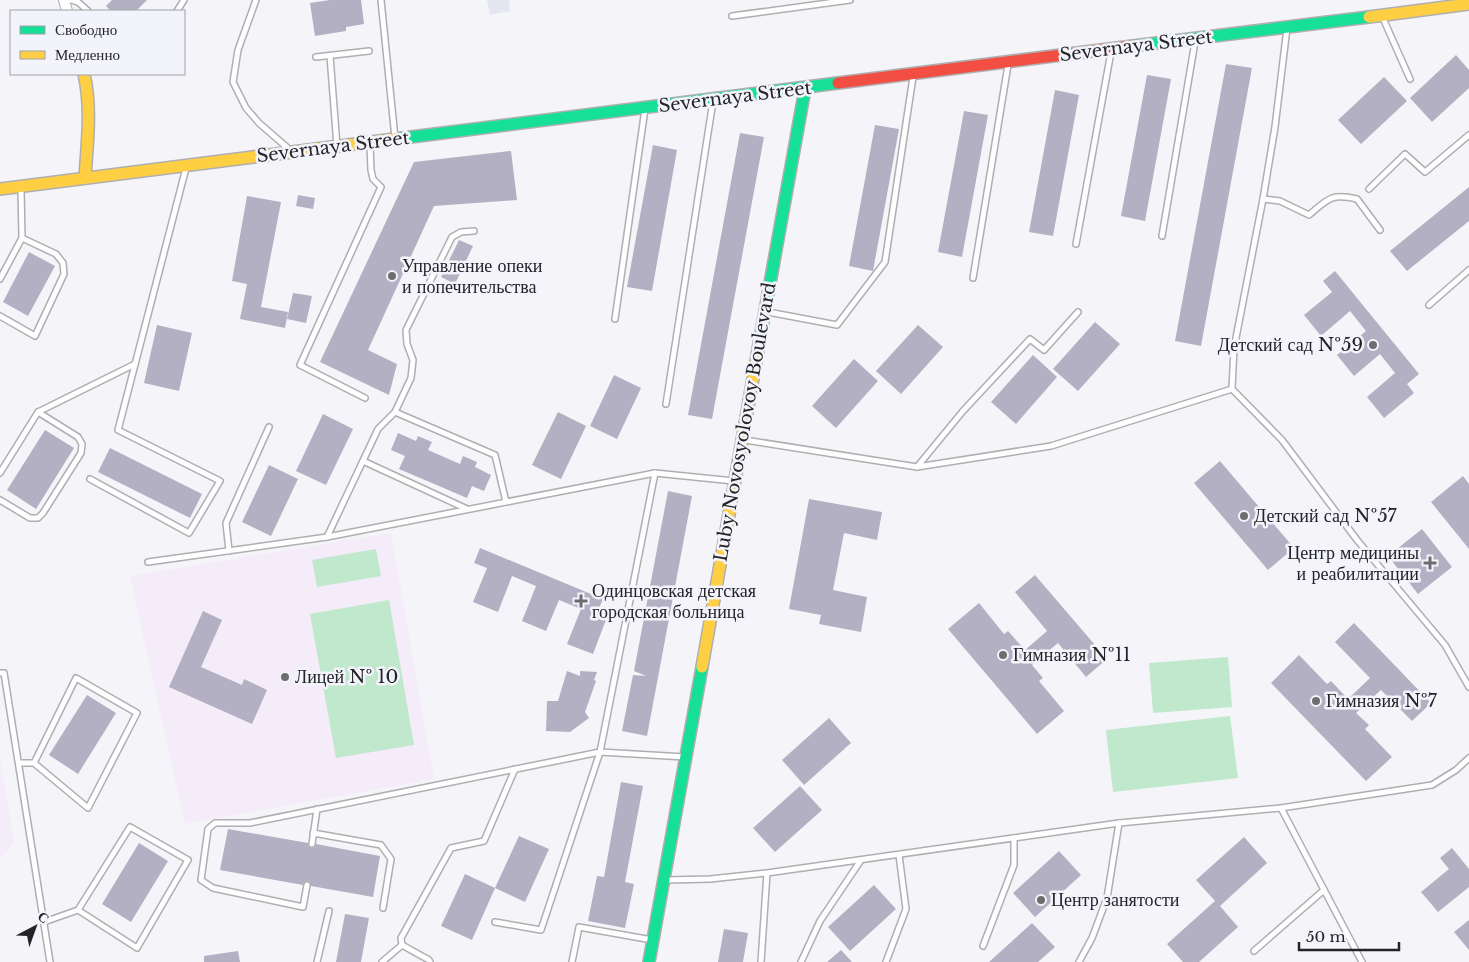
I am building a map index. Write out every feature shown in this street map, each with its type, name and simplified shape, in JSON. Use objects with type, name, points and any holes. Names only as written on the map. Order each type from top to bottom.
[{"type":"street","name":"Severnaya Street","points":[[0,188],[805,89],[1469,4]]},
{"type":"street","points":[[84,75],[88,87],[90,110],[85,178]]},
{"type":"street","name":"Luby Novosyolovoy Boulevard","points":[[649,962],[805,89]]},
{"type":"lane","points":[[71,0],[78,2],[87,10]]},
{"type":"lane","points":[[256,0],[238,50],[233,82],[246,108],[258,123],[292,152]]},
{"type":"lane","points":[[380,0],[395,139]]},
{"type":"lane","points":[[732,16],[850,0]]},
{"type":"lane","points":[[1382,15],[1410,79]]},
{"type":"lane","points":[[1287,27],[1275,127],[1234,348],[1232,389],[1282,440],[1357,540],[1445,645],[1469,687]]},
{"type":"lane","points":[[1162,236],[1196,39]]},
{"type":"lane","points":[[1076,244],[1112,49]]},
{"type":"lane","points":[[316,57],[369,51]]},
{"type":"lane","points":[[330,56],[337,146]]},
{"type":"lane","points":[[972,278],[1008,62]]},
{"type":"lane","points":[[765,311],[837,325],[885,262],[914,74]]},
{"type":"lane","points":[[666,404],[713,99]]},
{"type":"lane","points":[[615,319],[645,108]]},
{"type":"lane","points":[[1369,189],[1405,154],[1425,172],[1469,135]]},
{"type":"lane","points":[[365,398],[300,365],[382,187],[373,179],[370,142]]},
{"type":"lane","points":[[90,479],[189,533],[220,481],[118,430],[186,165]]},
{"type":"lane","points":[[0,279],[22,238],[21,186]]},
{"type":"lane","points":[[1263,199],[1280,200],[1309,216],[1330,197],[1344,196],[1357,199],[1380,230]]},
{"type":"lane","points":[[327,537],[378,429],[395,412],[411,378],[413,360],[407,344],[406,330],[452,237],[461,232],[474,231]]},
{"type":"lane","points":[[0,316],[35,336],[64,274],[63,263],[56,254],[22,238]]},
{"type":"lane","points":[[1429,305],[1469,270]]},
{"type":"lane","points":[[917,467],[962,411],[1030,339],[1044,350],[1078,312]]},
{"type":"lane","points":[[0,473],[38,412],[135,364]]},
{"type":"lane","points":[[742,440],[917,467],[1051,446],[1232,389]]},
{"type":"lane","points":[[0,500],[30,518],[38,518],[44,513],[81,453],[82,444],[78,437],[38,412]]},
{"type":"lane","points":[[395,412],[496,454],[506,502]]},
{"type":"lane","points":[[229,551],[226,523],[269,427]]},
{"type":"lane","points":[[362,462],[467,510]]},
{"type":"lane","points":[[495,922],[541,930],[600,752],[655,473]]},
{"type":"lane","points":[[148,562],[327,537],[655,473],[734,481]]},
{"type":"lane","points":[[0,673],[4,673],[50,962]]},
{"type":"lane","points":[[19,762],[34,763],[88,808],[137,713],[76,678],[34,763]]},
{"type":"lane","points":[[307,885],[303,907],[213,888],[201,880],[208,829],[215,823],[250,822],[600,752],[685,758]]},
{"type":"lane","points":[[663,880],[710,879],[767,873],[1119,823],[1281,808],[1432,785],[1456,770],[1469,758]]},
{"type":"lane","points":[[402,945],[401,938],[451,848],[484,841],[515,769]]},
{"type":"lane","points":[[1281,808],[1362,962]]},
{"type":"lane","points":[[312,844],[317,809]]},
{"type":"lane","points":[[1079,962],[1092,938],[1106,898],[1119,823]]},
{"type":"lane","points":[[44,922],[78,910],[130,827],[188,860],[137,948],[78,910]]},
{"type":"lane","points":[[313,832],[381,845],[391,859],[383,908]]},
{"type":"lane","points":[[983,946],[1014,865],[1014,838]]},
{"type":"lane","points":[[886,962],[906,909],[899,854]]},
{"type":"lane","points":[[801,962],[820,921],[861,860]]},
{"type":"lane","points":[[761,962],[767,873]]},
{"type":"lane","points":[[1254,951],[1324,890]]},
{"type":"lane","points":[[317,962],[329,911]]},
{"type":"lane","points":[[572,962],[579,927],[653,940]]},
{"type":"lane","points":[[382,962],[402,945]]},
{"type":"lane","points":[[402,945],[430,962]]},
{"type":"shaded area","points":[[487,0],[509,0],[510,11],[490,15]]},
{"type":"shaded area","name":"Лицей № 10","points":[[391,533],[434,779],[185,824],[130,576]]},
{"type":"shaded area","points":[[0,760],[14,842],[0,858]]},
{"type":"green space","points":[[376,549],[381,576],[317,587],[312,560]]},
{"type":"green space","points":[[389,600],[414,745],[336,758],[310,614]]},
{"type":"green space","points":[[1228,657],[1232,707],[1153,713],[1149,663]]},
{"type":"green space","points":[[1230,716],[1238,778],[1113,792],[1106,730]]},
{"type":"building","points":[[112,0],[147,0],[137,10],[110,10],[106,6]]},
{"type":"building","points":[[330,0],[361,0],[364,24],[346,27],[346,31],[315,36],[310,3]]},
{"type":"building","points":[[1456,55],[1469,70],[1469,88],[1432,122],[1410,98]]},
{"type":"building","points":[[1226,64],[1252,68],[1201,346],[1175,341]]},
{"type":"building","points":[[1147,75],[1171,79],[1145,221],[1121,216]]},
{"type":"building","points":[[1384,77],[1407,101],[1361,144],[1338,120]]},
{"type":"building","points":[[1055,90],[1079,95],[1053,236],[1029,232]]},
{"type":"building","points":[[964,111],[988,115],[962,257],[938,252]]},
{"type":"building","points":[[875,125],[899,129],[873,271],[849,266]]},
{"type":"building","points":[[740,133],[764,137],[712,419],[688,415]]},
{"type":"building","points":[[653,145],[677,150],[652,291],[627,287]]},
{"type":"building","points":[[511,151],[517,200],[434,206],[368,350],[397,364],[389,395],[320,362],[414,162]]},
{"type":"building","points":[[1469,187],[1469,221],[1407,271],[1390,251]]},
{"type":"building","points":[[298,195],[315,198],[313,209],[296,206]]},
{"type":"building","points":[[247,196],[281,202],[261,307],[288,312],[285,328],[240,319],[247,284],[232,281]]},
{"type":"building","points":[[459,240],[473,246],[455,284],[441,277]]},
{"type":"building","points":[[29,252],[55,266],[28,316],[3,302]]},
{"type":"building","name":"Детский сад №59","points":[[1335,271],[1419,374],[1407,384],[1414,393],[1384,418],[1367,397],[1395,373],[1380,354],[1354,376],[1337,355],[1366,331],[1350,311],[1321,336],[1304,315],[1332,292],[1323,281]]},
{"type":"building","points":[[293,293],[312,296],[306,323],[287,319]]},
{"type":"building","points":[[1095,322],[1120,344],[1078,391],[1053,369]]},
{"type":"building","points":[[157,325],[192,333],[179,391],[144,383]]},
{"type":"building","points":[[918,325],[943,347],[901,394],[876,371]]},
{"type":"building","points":[[1033,355],[1057,377],[1016,424],[991,402]]},
{"type":"building","points":[[854,359],[878,381],[836,428],[812,406]]},
{"type":"building","points":[[614,375],[641,388],[617,439],[590,426]]},
{"type":"building","points":[[558,412],[586,426],[561,479],[532,465]]},
{"type":"building","points":[[323,414],[353,429],[326,485],[296,471]]},
{"type":"building","points":[[45,430],[74,448],[36,509],[7,490]]},
{"type":"building","points":[[398,433],[416,441],[418,436],[432,442],[428,450],[460,464],[463,456],[477,462],[475,467],[491,475],[484,491],[472,486],[467,498],[399,469],[405,456],[391,450]]},
{"type":"building","points":[[110,448],[202,494],[190,518],[98,472]]},
{"type":"building","name":"Детский сад №57","points":[[1220,461],[1294,548],[1268,570],[1194,483]]},
{"type":"building","points":[[269,465],[298,479],[271,536],[242,522]]},
{"type":"building","points":[[1463,476],[1469,484],[1469,549],[1431,502]]},
{"type":"building","points":[[668,491],[692,496],[647,736],[622,731],[633,675],[646,676],[634,671]]},
{"type":"building","points":[[809,499],[882,512],[877,540],[844,533],[833,590],[867,597],[861,632],[819,624],[821,615],[789,609]]},
{"type":"building","points":[[1422,529],[1452,567],[1418,594],[1388,556]]},
{"type":"building","name":"Одинцовская детская городская больница","points":[[480,548],[603,599],[597,613],[607,617],[593,654],[567,644],[581,609],[559,600],[546,631],[522,621],[536,586],[512,576],[498,612],[473,602],[487,568],[474,563]]},
{"type":"building","name":"Гимназия №11","points":[[1035,575],[1107,659],[1086,677],[1058,643],[1032,665],[1043,678],[1039,681],[1064,711],[1037,734],[948,629],[979,603],[1004,634],[1008,631],[1025,650],[1047,631],[1015,592]]},
{"type":"building","points":[[203,611],[222,620],[201,667],[242,685],[244,679],[267,690],[252,724],[169,687]]},
{"type":"building","name":"Гимназия №7","points":[[1354,623],[1431,703],[1412,721],[1381,690],[1356,713],[1369,725],[1365,729],[1392,757],[1366,781],[1271,683],[1299,655],[1327,684],[1331,681],[1348,699],[1370,678],[1335,642]]},
{"type":"building","points":[[567,671],[580,676],[580,671],[597,672],[594,680],[596,681],[585,712],[589,718],[570,732],[546,731],[547,701],[558,701]]},
{"type":"building","points":[[87,695],[116,713],[78,774],[49,755]]},
{"type":"building","points":[[829,718],[851,743],[804,785],[782,760]]},
{"type":"building","points":[[621,782],[643,786],[625,882],[634,884],[625,928],[588,921],[597,876],[604,877]]},
{"type":"building","points":[[800,786],[822,810],[775,852],[753,828]]},
{"type":"building","points":[[228,829],[308,843],[308,846],[311,848],[314,848],[316,844],[380,856],[373,897],[311,886],[310,882],[307,881],[303,885],[220,870]]},
{"type":"building","points":[[519,836],[549,849],[525,902],[495,888]]},
{"type":"building","points":[[1244,837],[1267,863],[1220,906],[1238,927],[1199,962],[1183,962],[1167,944],[1215,901],[1196,880]]},
{"type":"building","points":[[139,843],[168,861],[131,922],[102,904]]},
{"type":"building","points":[[1452,848],[1469,869],[1469,887],[1438,912],[1421,892],[1449,869],[1440,858]]},
{"type":"building","points":[[1059,851],[1081,875],[1035,917],[1013,893]]},
{"type":"building","points":[[465,874],[495,888],[472,940],[441,926]]},
{"type":"building","points":[[874,885],[896,909],[850,951],[828,927]]},
{"type":"building","points":[[345,914],[369,918],[361,962],[336,962]]},
{"type":"building","points":[[1469,920],[1469,950],[1454,932]]},
{"type":"building","points":[[1032,923],[1055,947],[1038,962],[989,962]]},
{"type":"building","points":[[724,929],[748,933],[743,962],[718,962]]},
{"type":"building","points":[[841,950],[852,962],[827,962]]},
{"type":"building","points":[[238,951],[240,962],[204,962],[204,956]]},
{"type":"traffic: fast","points":[[1133,46],[1369,17]]},
{"type":"traffic: fast","points":[[395,139],[838,83]]},
{"type":"traffic: fast","points":[[758,350],[805,89]]},
{"type":"traffic: fast","points":[[649,962],[702,667]]},
{"type":"traffic: slow","points":[[1369,17],[1469,4]]},
{"type":"traffic: slow","points":[[84,75],[88,100],[85,178]]},
{"type":"traffic: slow","points":[[0,189],[395,139]]},
{"type":"traffic: slow","points":[[702,667],[758,350]]},
{"type":"traffic: jam","points":[[838,83],[1133,46]]},
{"type":"place","name":"Управление опеки и попечительства","points":[[392,276]]},
{"type":"place","name":"Детский сад №59","points":[[1373,345]]},
{"type":"place","name":"Детский сад №57","points":[[1244,516]]},
{"type":"place","name":"Центр медицины и реабилитации","points":[[1430,563]]},
{"type":"place","name":"Одинцовская детская городская больница","points":[[581,601]]},
{"type":"place","name":"Гимназия №11","points":[[1003,655]]},
{"type":"place","name":"Лицей № 10","points":[[285,677]]},
{"type":"place","name":"Гимназия №7","points":[[1316,701]]},
{"type":"place","name":"Центр занятости","points":[[1041,900]]}]
